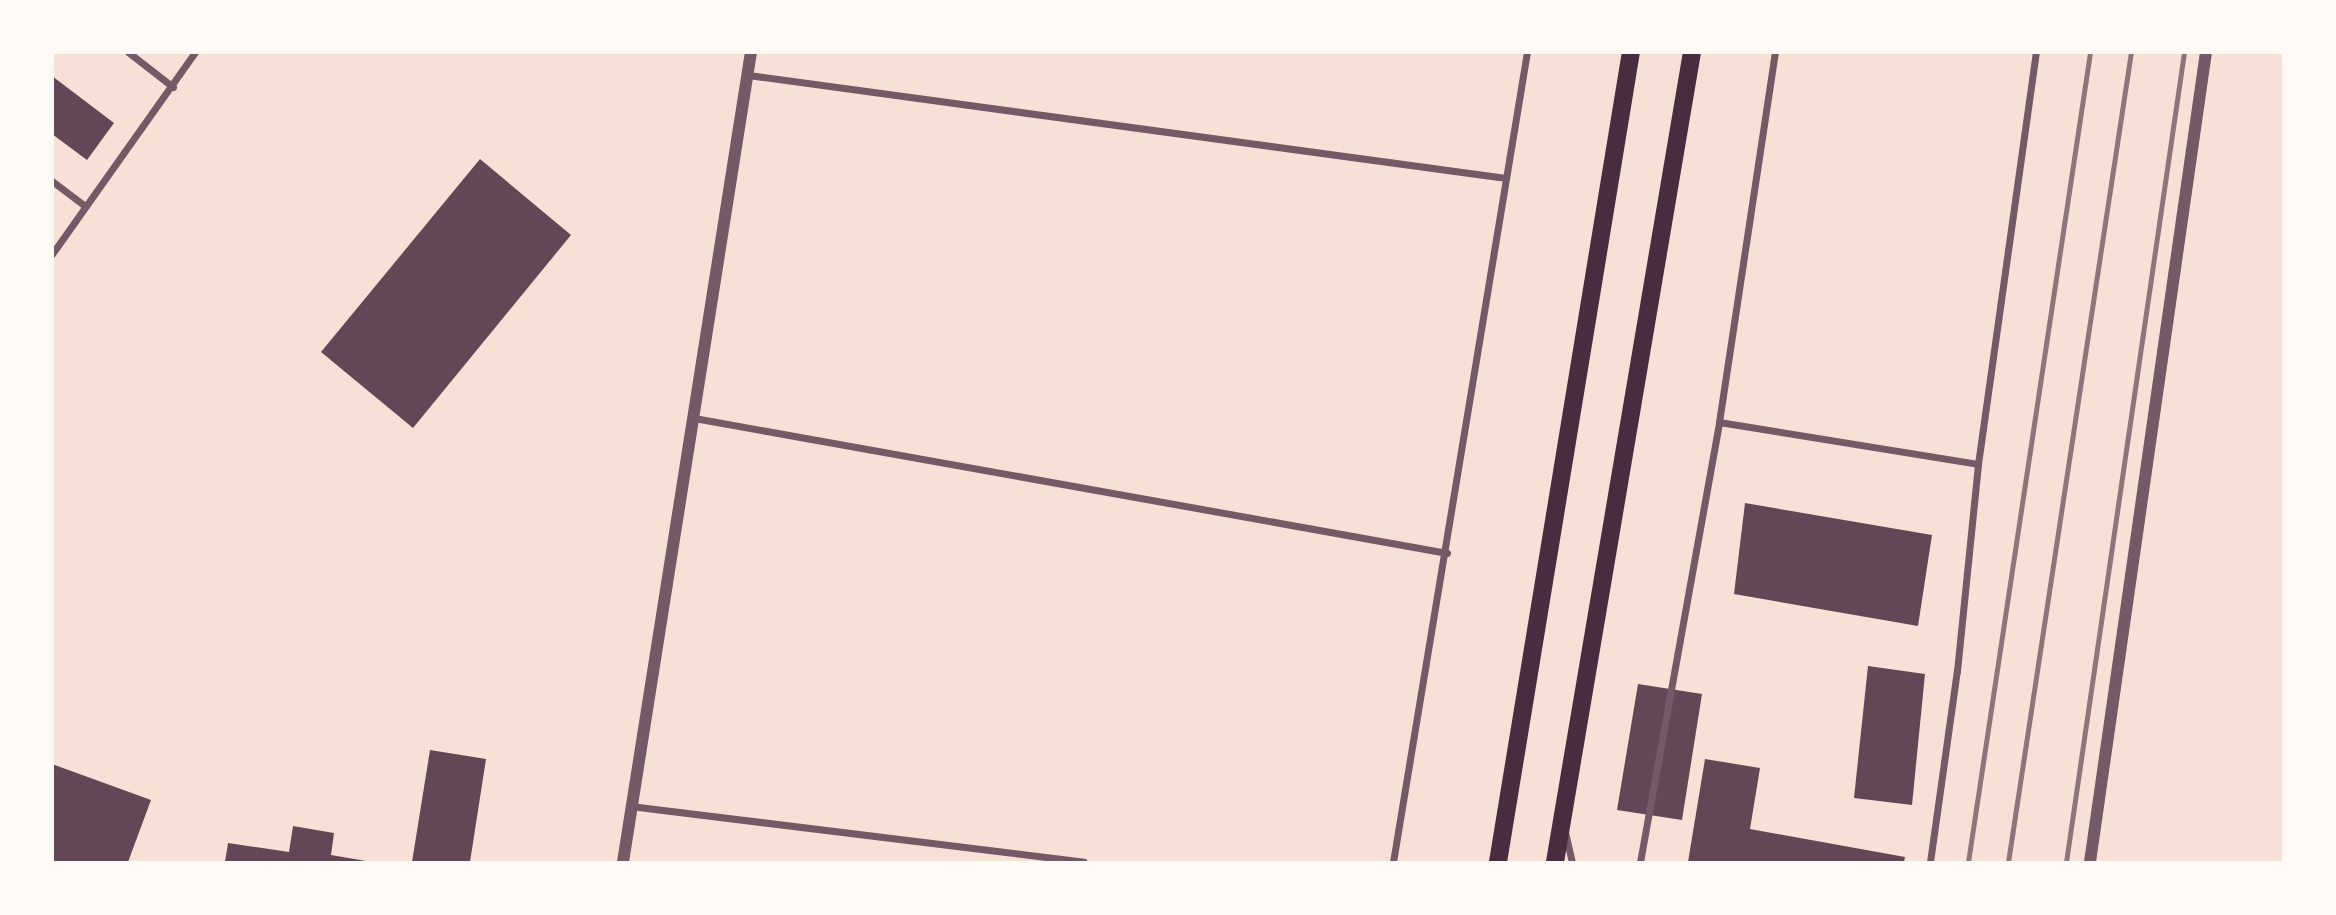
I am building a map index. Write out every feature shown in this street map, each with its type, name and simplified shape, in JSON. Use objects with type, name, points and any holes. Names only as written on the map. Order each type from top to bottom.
[{"type":"main road","points":[[1497,863],[1631,52]]},
{"type":"main road","points":[[1555,863],[1692,52]]},
{"type":"street","points":[[128,52],[173,88]]},
{"type":"street","points":[[52,254],[173,88],[195,52]]},
{"type":"street","points":[[623,863],[751,52]]},
{"type":"street","points":[[1393,863],[1447,554],[1527,52]]},
{"type":"street","points":[[1640,863],[1719,422],[1775,52]]},
{"type":"street","points":[[1930,863],[1957,671],[1979,464],[2036,52]]},
{"type":"street","points":[[2090,863],[2206,52]]},
{"type":"street","points":[[748,75],[1506,178]]},
{"type":"street","points":[[52,181],[85,206]]},
{"type":"street","points":[[694,418],[1447,554]]},
{"type":"street","points":[[1719,422],[1979,464]]},
{"type":"street","points":[[630,806],[1084,863]]},
{"type":"street","points":[[1562,820],[1572,863]]},
{"type":"building","points":[[52,76],[114,123],[87,160],[52,134]]},
{"type":"building","points":[[480,159],[571,235],[413,428],[321,352]]},
{"type":"building","points":[[1745,503],[1932,535],[1918,626],[1734,594]]},
{"type":"building","points":[[1868,666],[1925,674],[1912,805],[1854,798]]},
{"type":"building","points":[[1638,684],[1702,694],[1682,820],[1617,810]]},
{"type":"building","points":[[430,750],[486,759],[470,862],[412,862]]},
{"type":"building","points":[[1705,759],[1760,768],[1750,829],[1905,857],[1904,862],[1688,862]]},
{"type":"building","points":[[52,764],[151,800],[128,862],[52,862]]},
{"type":"building","points":[[293,826],[334,833],[331,855],[372,862],[225,862],[228,843],[289,852]]},
{"type":"railway","points":[[1968,862],[2090,52]]},
{"type":"railway","points":[[2008,862],[2131,52]]},
{"type":"railway","points":[[2066,862],[2184,52]]}]
